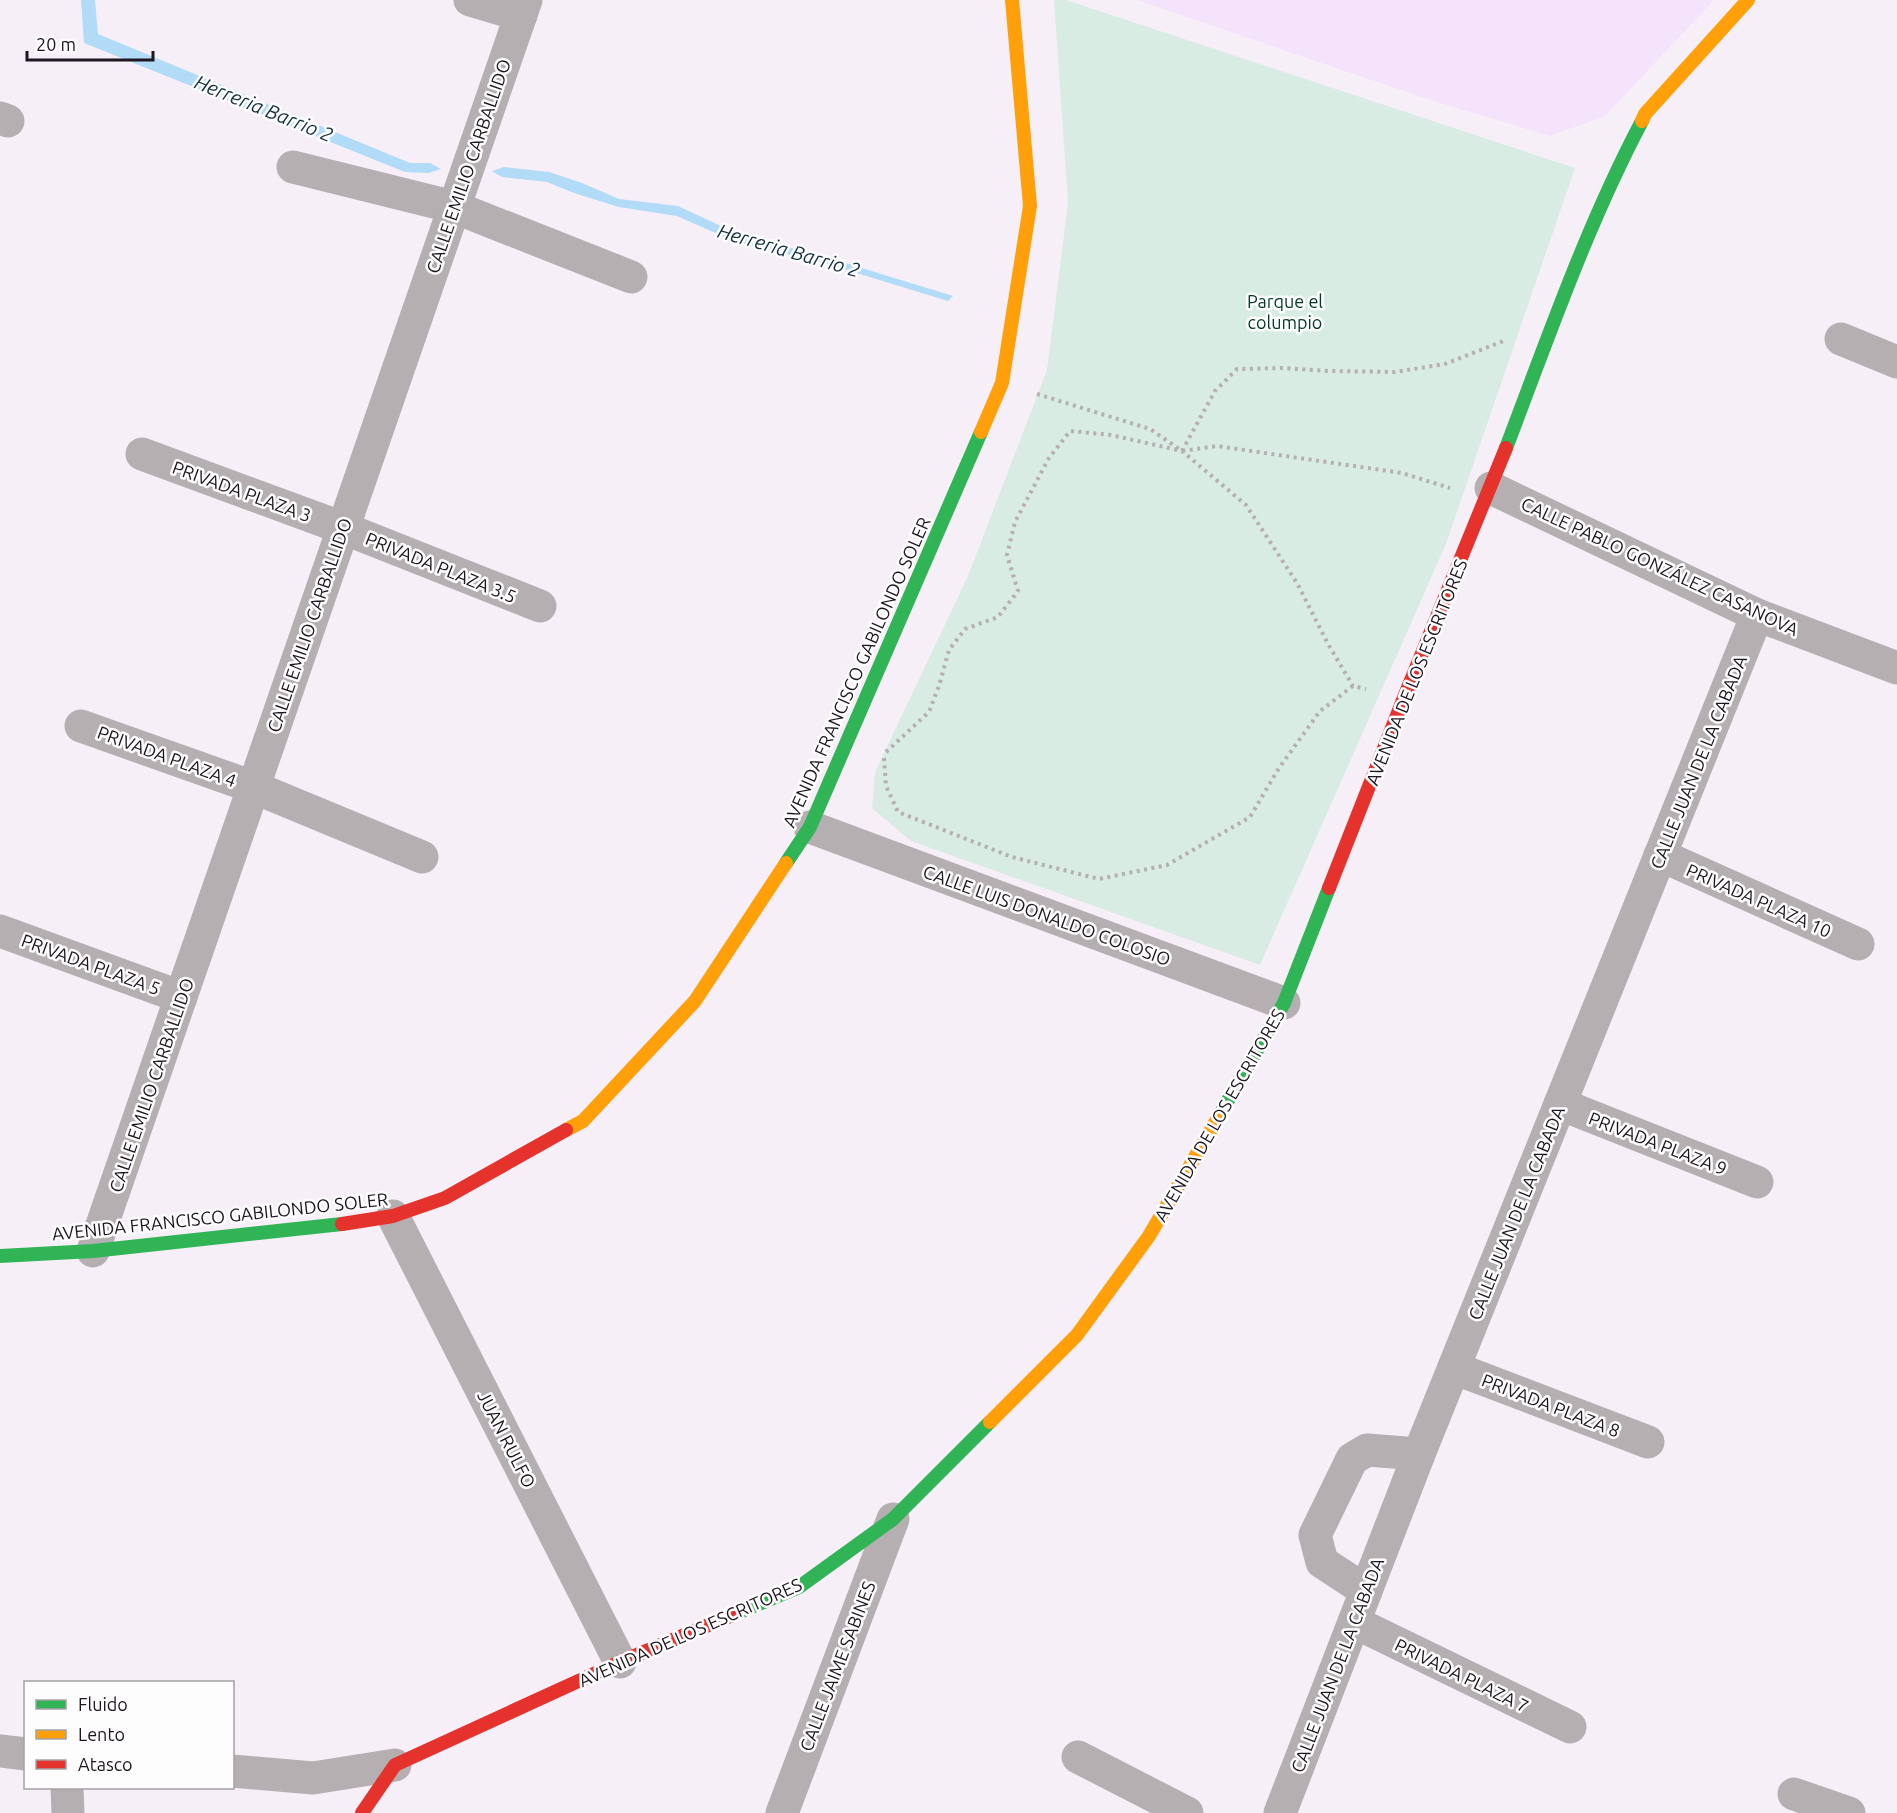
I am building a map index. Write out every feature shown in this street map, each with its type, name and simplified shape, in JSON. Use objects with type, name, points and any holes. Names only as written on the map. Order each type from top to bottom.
[{"type":"main road","name":"AVENIDA FRANCISCO GABILONDO SOLER","points":[[0,1256],[93,1251],[347,1223],[393,1216],[446,1198],[583,1121],[695,1000],[810,827],[1002,383],[1030,206],[1012,0]]},
{"type":"main road","name":"AVENIDA DE LOS ESCRITORES","points":[[395,1765],[620,1662],[799,1587],[893,1519],[1077,1335],[1149,1236],[1284,1003],[1618,166],[1645,114],[1748,0]]},
{"type":"main road","points":[[362,1813],[395,1765]]},
{"type":"street","points":[[470,0],[523,8]]},
{"type":"street","name":"CALLE EMILIO CARBALLIDO","points":[[93,1251],[523,8]]},
{"type":"street","points":[[293,167],[454,207],[632,277]]},
{"type":"street","points":[[1841,339],[1897,362]]},
{"type":"street","name":"PRIVADA PLAZA 3","points":[[142,454],[343,528]]},
{"type":"street","name":"CALLE PABLO GONZÁLEZ CASANOVA","points":[[1488,494],[1757,615],[1897,668]]},
{"type":"street","name":"PRIVADA PLAZA 3.5","points":[[343,528],[540,606]]},
{"type":"street","name":"CALLE JUAN DE LA CABADA","points":[[1280,1813],[1419,1454],[1757,615]]},
{"type":"street","name":"PRIVADA PLAZA 4","points":[[81,726],[253,787],[422,857]]},
{"type":"street","name":"CALLE LUIS DONALDO COLOSIO","points":[[810,827],[1284,1003]]},
{"type":"street","name":"PRIVADA PLAZA 10","points":[[1660,855],[1858,944]]},
{"type":"street","name":"PRIVADA PLAZA 5","points":[[0,931],[181,997]]},
{"type":"street","name":"PRIVADA PLAZA 9","points":[[1560,1104],[1757,1182]]},
{"type":"street","name":"JUAN RULFO","points":[[393,1216],[620,1662]]},
{"type":"street","name":"PRIVADA PLAZA 8","points":[[1454,1368],[1648,1443]]},
{"type":"street","points":[[1366,1591],[1322,1562],[1315,1535],[1352,1459],[1367,1450],[1419,1454]]},
{"type":"street","name":"CALLE JAIME SABINES","points":[[782,1813],[893,1519]]},
{"type":"street","name":"PRIVADA PLAZA 7","points":[[1354,1622],[1570,1727]]},
{"type":"street","points":[[0,1751],[24,1754]]},
{"type":"street","points":[[1078,1757],[1187,1813]]},
{"type":"street","name":"AVENIDA DE LOS ESCRITORES","points":[[234,1771],[313,1778],[395,1765]]},
{"type":"street","points":[[67,1789],[68,1813]]},
{"type":"street","points":[[1794,1794],[1848,1813]]},
{"type":"path","points":[[1182,451],[1215,392],[1237,369],[1284,368],[1395,372],[1445,364],[1555,320]]},
{"type":"path","points":[[1002,383],[1150,429],[1182,451],[1245,505],[1297,583],[1328,644],[1353,686]]},
{"type":"path","points":[[1405,695],[1353,686],[1320,711],[1279,768],[1250,817],[1167,865],[1099,879],[1012,857],[898,812],[886,786],[884,754],[929,712],[949,650],[965,629],[998,617],[1018,591],[1006,555],[1015,522],[1049,458],[1070,431],[1111,435],[1182,451],[1217,446],[1402,473],[1488,494]]},
{"type":"shaded area","points":[[1137,0],[1714,0],[1605,116],[1550,136],[1433,101]]},
{"type":"green space","name":"Parque el columpio","points":[[1054,0],[1066,0],[1575,168],[1446,544],[1260,965],[911,841],[872,808],[875,772],[968,576],[1047,370],[1068,203]]},
{"type":"water","name":"Herreria Barrio 2","points":[[81,0],[95,0],[98,34],[410,163],[430,163],[441,169],[429,173],[405,172],[84,43]]},
{"type":"water","name":"Herreria Barrio 2","points":[[504,167],[549,172],[619,199],[678,206],[738,234],[826,257],[953,296],[948,301],[824,263],[736,242],[677,216],[619,207],[547,182],[502,177],[492,171]]},
{"type":"traffic: fast","points":[[1506,448],[1603,200],[1642,121]]},
{"type":"traffic: fast","points":[[786,863],[810,827],[981,432]]},
{"type":"traffic: fast","points":[[1219,1116],[1284,1003],[1329,888]]},
{"type":"traffic: fast","points":[[0,1256],[93,1251],[342,1224]]},
{"type":"traffic: fast","points":[[730,1616],[799,1587],[893,1519],[990,1422]]},
{"type":"traffic: slow","points":[[981,432],[1002,383],[1030,206],[1012,0]]},
{"type":"traffic: slow","points":[[1642,121],[1645,114],[1748,0]]},
{"type":"traffic: slow","points":[[566,1130],[583,1121],[695,1001],[786,863]]},
{"type":"traffic: slow","points":[[990,1422],[1077,1335],[1149,1236],[1219,1116]]},
{"type":"traffic: jam","points":[[1329,888],[1506,448]]},
{"type":"traffic: jam","points":[[342,1224],[393,1216],[445,1198],[566,1130]]},
{"type":"traffic: jam","points":[[362,1813],[395,1765],[620,1662],[730,1616]]}]
